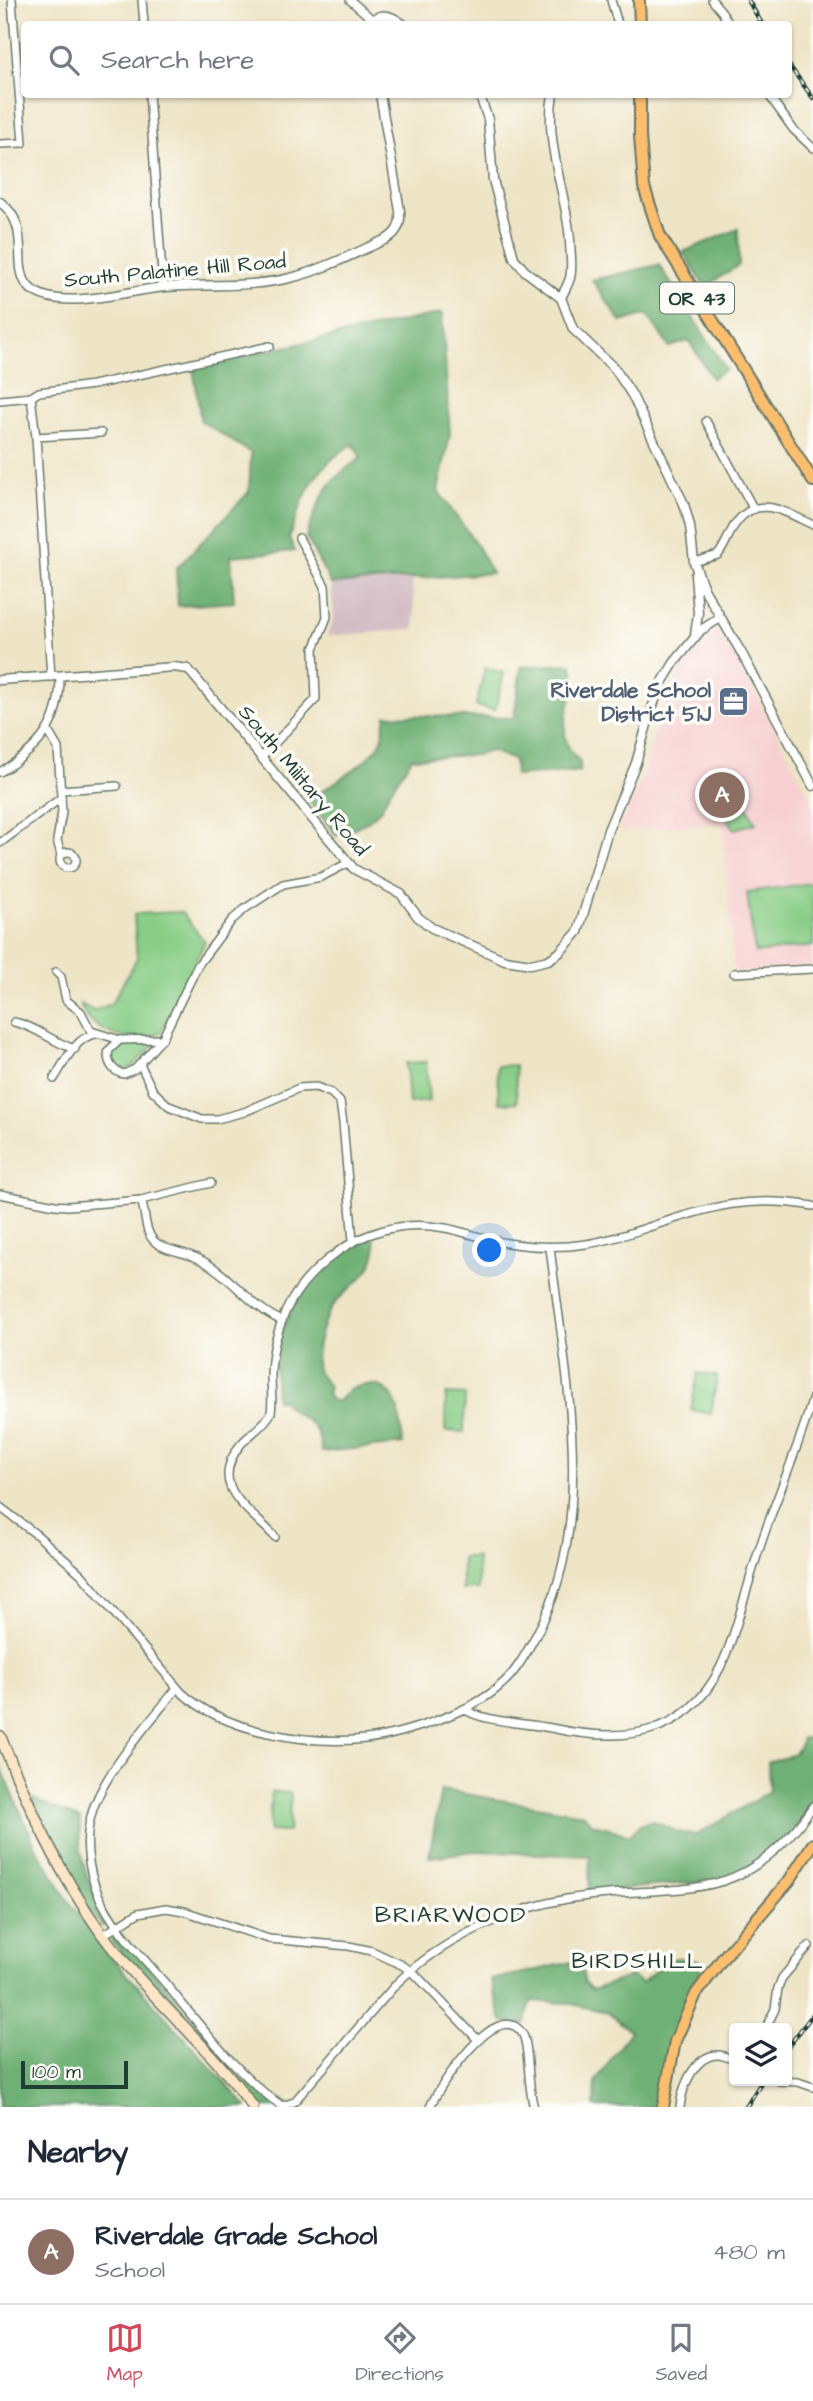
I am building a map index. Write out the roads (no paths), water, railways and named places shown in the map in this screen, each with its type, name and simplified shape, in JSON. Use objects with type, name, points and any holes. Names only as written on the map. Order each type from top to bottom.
[{"type":"main road","points":[[639,0],[640,21]]},
{"type":"main road","name":"OR 43","points":[[640,98],[644,187],[660,236],[813,481]]},
{"type":"main road","points":[[0,1736],[64,1878],[103,1935],[253,2107]]},
{"type":"main road","points":[[663,2107],[675,2041],[696,1994],[789,1881],[813,1844]]},
{"type":"street","points":[[0,144],[23,143],[12,0]]},
{"type":"street","points":[[142,0],[144,21]]},
{"type":"street","points":[[350,0],[371,21]]},
{"type":"street","points":[[611,0],[617,21]]},
{"type":"street","points":[[712,0],[727,21]]},
{"type":"street","points":[[374,21],[381,16],[398,21]]},
{"type":"street","points":[[149,98],[163,287]]},
{"type":"street","name":"South Palatine Hill Road","points":[[0,202],[12,213],[18,226],[25,280],[30,288],[40,294],[87,299],[163,287],[237,284],[295,277],[392,236],[400,226],[400,211],[381,98]]},
{"type":"street","points":[[480,98],[490,127],[493,180],[514,258],[525,271],[561,298],[573,329],[615,369],[632,395],[684,504],[690,526],[698,613],[694,639]]},
{"type":"street","points":[[553,98],[552,143],[566,204],[571,256],[570,278],[561,298]]},
{"type":"street","points":[[771,98],[793,129],[813,148]]},
{"type":"street","points":[[0,400],[93,385],[270,346]]},
{"type":"street","points":[[0,772],[22,758],[48,731],[56,714],[31,397]]},
{"type":"street","points":[[706,421],[753,508]]},
{"type":"street","points":[[36,438],[101,433]]},
{"type":"street","points":[[694,562],[718,555],[736,523],[753,508],[780,509],[813,525]]},
{"type":"street","points":[[261,758],[316,699],[314,649],[327,617],[325,586],[299,538]]},
{"type":"street","points":[[694,562],[704,589],[813,786]]},
{"type":"street","name":"South Military Road","points":[[0,680],[174,667],[188,669],[359,873],[401,894],[418,918],[440,932],[515,963],[536,963],[556,956],[573,940],[580,927],[608,830],[636,763],[650,711],[660,686],[674,663],[706,625],[720,618]]},
{"type":"street","points":[[48,731],[58,748],[61,794],[57,840],[61,855]]},
{"type":"street","points":[[0,843],[61,794],[117,786]]},
{"type":"street","points":[[120,1040],[108,1052],[109,1061],[118,1073],[127,1073],[140,1064],[162,1039],[198,965],[232,920],[283,884],[321,877],[348,863]]},
{"type":"street","points":[[734,973],[813,969]]},
{"type":"street","points":[[56,972],[61,977],[67,1003],[79,1010],[88,1026],[97,1034],[120,1040],[162,1039]]},
{"type":"street","points":[[14,1022],[27,1025],[61,1045],[75,1049]]},
{"type":"street","points":[[54,1079],[85,1037],[97,1034]]},
{"type":"street","points":[[140,1064],[153,1091],[169,1106],[202,1119],[217,1119],[244,1112],[299,1088],[316,1087],[331,1093],[340,1102],[353,1241]]},
{"type":"street","points":[[0,1194],[55,1205],[141,1200],[211,1184]]},
{"type":"street","points":[[141,1200],[148,1231],[155,1242],[200,1259],[259,1307],[282,1321]]},
{"type":"street","points":[[275,1537],[241,1504],[229,1485],[230,1463],[237,1451],[271,1413],[273,1353],[282,1321],[302,1285],[317,1268],[353,1241],[383,1230],[423,1226],[446,1228],[506,1243],[550,1247],[611,1239],[735,1202],[781,1200],[813,1206]]},
{"type":"street","points":[[0,1507],[74,1567],[177,1688],[194,1703],[222,1717],[264,1732],[354,1740],[409,1730],[464,1709],[494,1691],[511,1675],[538,1632],[551,1601],[565,1554],[572,1495],[568,1396],[550,1247]]},
{"type":"street","points":[[464,1709],[479,1717],[601,1737],[638,1733],[661,1726],[692,1707],[715,1677],[726,1654],[813,1397]]},
{"type":"street","points":[[177,1688],[124,1754],[91,1814],[87,1840],[92,1875],[99,1895],[117,1925],[230,2059],[280,2105],[285,2106],[294,2102],[410,1971],[468,1934],[539,1906],[571,1899],[695,1888],[733,1879],[770,1856],[792,1835],[813,1806]]},
{"type":"street","points":[[103,1935],[146,1911],[166,1908],[269,1939],[365,1949],[410,1971],[479,2041]]},
{"type":"street","points":[[768,2023],[775,2009],[782,1978],[809,1946]]},
{"type":"street","points":[[430,2107],[453,2067],[493,2028],[504,2024],[522,2032],[526,2043],[528,2080],[534,2107]]},
{"type":"street","points":[[680,2107],[682,2090],[688,2077],[705,2059],[717,2055],[729,2059]]},
{"type":"street","points":[[792,2082],[813,2087]]},
{"type":"railway","points":[[748,0],[760,21]]},
{"type":"railway","points":[[792,69],[813,98]]},
{"type":"railway","points":[[792,2041],[813,2014]]},
{"type":"railway","points":[[746,2107],[759,2086]]},
{"type":"place","name":"Riverdale School District 51J","points":[[734,702]]},
{"type":"place","name":"Riverdale Grade School","points":[[722,795]]},
{"type":"district","name":"BRIARWOOD","points":[[451,1914]]},
{"type":"district","name":"BIRDSHILL","points":[[638,1960]]}]
